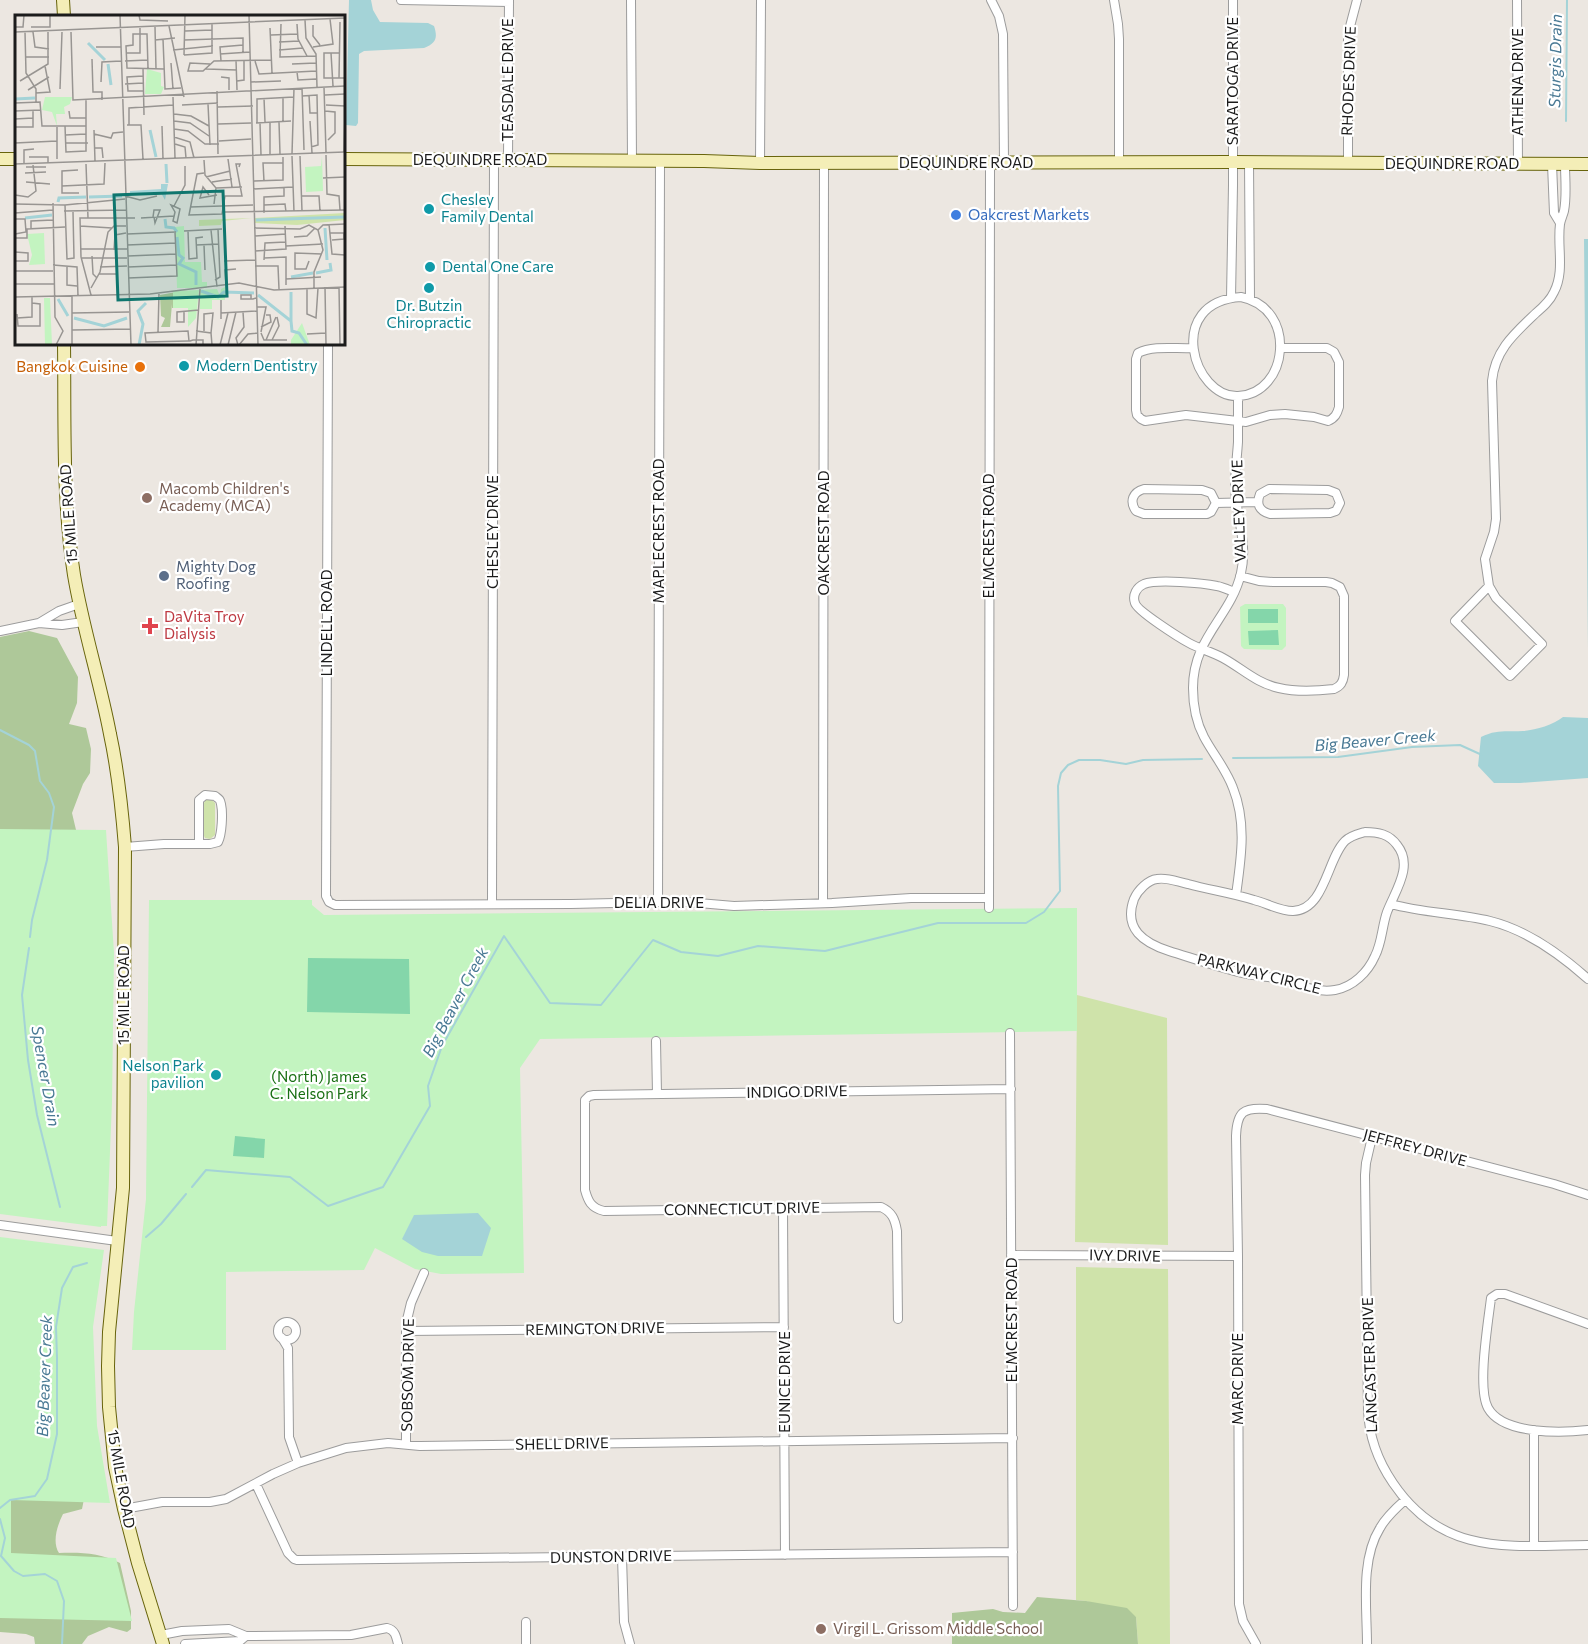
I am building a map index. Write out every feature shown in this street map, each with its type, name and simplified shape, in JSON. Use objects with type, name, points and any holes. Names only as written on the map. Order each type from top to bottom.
[{"type":"main road","name":"DEQUINDRE ROAD","points":[[345,159],[760,163],[1588,164]]},
{"type":"main road","name":"15 MILE ROAD","points":[[64,345],[66,491],[70,547],[83,622],[110,733],[121,799],[125,847],[123,1188],[111,1300],[108,1366],[112,1441],[124,1509],[162,1640]]},
{"type":"street","points":[[401,0],[509,1]]},
{"type":"street","points":[[631,0],[632,161]]},
{"type":"street","points":[[760,0],[760,163]]},
{"type":"street","points":[[991,0],[999,16],[1003,34],[1004,163]]},
{"type":"street","points":[[1114,0],[1119,39],[1119,163]]},
{"type":"street","name":"SARATOGA DRIVE","points":[[1233,0],[1233,162]]},
{"type":"street","name":"RHODES DRIVE","points":[[1348,163],[1348,34],[1357,0]]},
{"type":"street","name":"ATHENA DRIVE","points":[[1517,0],[1518,164]]},
{"type":"street","name":"TEASDALE DRIVE","points":[[508,160],[509,1]]},
{"type":"street","name":"CHESLEY DRIVE","points":[[492,904],[494,160]]},
{"type":"street","name":"MAPLECREST ROAD","points":[[657,902],[660,161]]},
{"type":"street","name":"OAKCREST ROAD","points":[[823,903],[824,162]]},
{"type":"street","points":[[1233,162],[1236,298]]},
{"type":"street","points":[[1250,162],[1250,299]]},
{"type":"street","name":"ELMCREST ROAD","points":[[989,908],[990,163]]},
{"type":"street","points":[[1489,586],[1455,621],[1510,676],[1542,644],[1496,598],[1489,586],[1485,559],[1496,519],[1492,376],[1501,351],[1556,290],[1560,274],[1560,223],[1554,213],[1559,164]]},
{"type":"street","points":[[1250,299],[1264,307],[1273,316],[1279,335],[1280,348],[1277,364],[1268,381],[1256,392],[1238,396],[1221,392],[1209,382],[1198,366],[1193,348],[1195,327],[1204,310],[1221,300],[1250,299]]},
{"type":"street","name":"LINDELL ROAD","points":[[328,345],[326,896],[329,902]]},
{"type":"street","points":[[1193,348],[1153,349],[1138,353],[1136,404],[1137,415],[1140,419],[1186,416],[1246,422],[1285,414],[1328,421],[1334,418],[1339,407],[1339,362],[1334,352],[1328,348],[1280,348]]},
{"type":"street","name":"VALLEY DRIVE","points":[[1236,896],[1242,829],[1237,798],[1227,773],[1204,737],[1194,706],[1193,677],[1201,648],[1234,592],[1243,566],[1244,543],[1236,502],[1235,474],[1238,396]]},
{"type":"street","points":[[1144,489],[1202,490],[1211,493],[1216,503],[1207,514],[1144,514],[1136,511],[1132,504],[1135,494],[1144,489]]},
{"type":"street","points":[[1269,489],[1328,490],[1336,493],[1340,502],[1336,511],[1330,513],[1270,514],[1264,513],[1257,502],[1260,494],[1269,489]]},
{"type":"street","points":[[1216,503],[1257,502]]},
{"type":"street","points":[[1234,592],[1217,586],[1191,583],[1147,583],[1137,589],[1134,602],[1139,609],[1191,644],[1222,658],[1252,678],[1280,688],[1328,689],[1338,687],[1342,683],[1344,675],[1344,596],[1340,587],[1337,584],[1326,582],[1259,581],[1240,576]]},
{"type":"street","points":[[39,623],[80,604]]},
{"type":"street","points":[[0,631],[39,623],[62,625],[83,622]]},
{"type":"street","points":[[125,847],[199,844],[218,842],[221,804],[215,796],[205,795],[199,800],[199,844]]},
{"type":"street","name":"PARKWAY CIRCLE","points":[[1365,832],[1375,832],[1395,842],[1402,851],[1403,873],[1384,922],[1376,955],[1355,982],[1338,990],[1311,989],[1281,979],[1244,974],[1156,947],[1140,937],[1134,926],[1132,905],[1136,896],[1143,887],[1158,878],[1171,879],[1236,896],[1287,910],[1303,909],[1318,894],[1345,841],[1365,832]]},
{"type":"street","name":"DELIA DRIVE","points":[[329,902],[335,905],[657,902],[734,906],[911,898],[989,898]]},
{"type":"street","points":[[1391,904],[1408,909],[1490,921],[1514,930],[1567,961],[1588,980]]},
{"type":"street","name":"ELMCREST ROAD","points":[[1010,1033],[1013,1606]]},
{"type":"street","points":[[656,1041],[657,1094]]},
{"type":"street","name":"INDIGO DRIVE","points":[[585,1100],[594,1095],[1011,1089]]},
{"type":"street","name":"CONNECTICUT DRIVE","points":[[585,1100],[585,1190],[592,1206],[598,1209],[604,1211],[881,1207],[888,1210],[895,1221],[897,1231],[898,1319]]},
{"type":"street","name":"JEFFREY DRIVE","points":[[1242,1112],[1250,1109],[1267,1109],[1554,1184],[1588,1196]]},
{"type":"street","name":"MARC DRIVE","points":[[1242,1112],[1238,1118],[1236,1136],[1239,1604],[1243,1621],[1256,1644]]},
{"type":"street","name":"LANCASTER DRIVE","points":[[1372,1137],[1365,1175],[1368,1420],[1383,1468],[1405,1500],[1429,1521],[1453,1534],[1491,1545],[1588,1545]]},
{"type":"street","name":"EUNICE DRIVE","points":[[783,1208],[785,1555]]},
{"type":"street","points":[[0,1225],[117,1241]]},
{"type":"street","name":"IVY DRIVE","points":[[1011,1255],[1238,1256]]},
{"type":"street","name":"SOBSOM DRIVE","points":[[406,1444],[406,1331],[409,1309],[424,1273]]},
{"type":"street","points":[[1588,1324],[1505,1294],[1497,1294],[1491,1298],[1484,1342],[1484,1394],[1492,1414],[1507,1424],[1534,1430],[1588,1430]]},
{"type":"street","points":[[288,1348],[278,1333],[279,1326],[286,1321],[296,1327],[297,1333],[288,1348],[289,1437],[298,1463]]},
{"type":"street","name":"REMINGTON DRIVE","points":[[406,1331],[784,1327]]},
{"type":"street","points":[[282,1338],[288,1340],[293,1338]]},
{"type":"street","points":[[1534,1430],[1534,1545]]},
{"type":"street","name":"SHELL DRIVE","points":[[124,1509],[162,1502],[210,1502],[226,1499],[273,1474],[329,1452],[388,1443],[420,1446],[1013,1438]]},
{"type":"street","name":"DUNSTON DRIVE","points":[[255,1484],[288,1553],[297,1560],[1013,1552]]},
{"type":"street","points":[[1367,1644],[1367,1572],[1370,1553],[1379,1530],[1405,1500]]},
{"type":"street","points":[[622,1557],[624,1622],[630,1644]]},
{"type":"street","points":[[526,1622],[526,1644]]},
{"type":"street","points":[[162,1640],[182,1631],[229,1629],[246,1636],[351,1635],[387,1628],[395,1634],[398,1644]]},
{"type":"street","points":[[185,1644],[240,1641],[246,1636]]},
{"type":"green space","points":[[1245,604],[1283,604],[1286,608],[1286,646],[1282,650],[1244,649],[1241,646],[1240,607]]},
{"type":"green space","points":[[1248,609],[1278,609],[1278,623],[1248,623]]},
{"type":"green space","points":[[1278,630],[1279,645],[1249,645],[1248,631]]},
{"type":"green space","points":[[29,631],[57,638],[78,677],[77,703],[69,724],[86,728],[91,749],[90,773],[83,784],[72,813],[81,851],[0,1209],[0,637]]},
{"type":"green space","points":[[206,799],[211,799],[215,803],[215,835],[210,839],[204,836]]},
{"type":"green space","points":[[0,829],[106,830],[114,953],[112,1102],[107,1226],[0,1214]]},
{"type":"green space","name":"(North) James C. Nelson Park","points":[[149,900],[312,900],[312,905],[324,915],[1077,908],[1077,1031],[540,1039],[520,1068],[524,1273],[441,1274],[415,1269],[375,1248],[364,1270],[226,1272],[226,1350],[132,1350],[146,1199]]},
{"type":"green space","points":[[308,958],[409,959],[410,1014],[307,1012]]},
{"type":"green space","points":[[1077,995],[1167,1018],[1168,1245],[1075,1242]]},
{"type":"green space","points":[[235,1136],[265,1139],[264,1158],[233,1156]]},
{"type":"green space","points":[[0,1237],[104,1250],[93,1327],[97,1426],[110,1503],[11,1500],[11,1553],[116,1558],[132,1621],[0,1618]]},
{"type":"green space","points":[[1076,1267],[1168,1269],[1170,1644],[1138,1644],[1136,1617],[1076,1600]]},
{"type":"green space","points":[[0,1268],[84,1499],[82,1509],[63,1514],[56,1534],[57,1549],[59,1553],[90,1554],[120,1563],[131,1611],[131,1629],[127,1632],[109,1627],[88,1636],[82,1644],[35,1644],[34,1637],[26,1634],[0,1632]]},
{"type":"green space","points":[[1037,1597],[1086,1601],[1127,1608],[1136,1617],[1138,1644],[952,1644],[952,1613],[993,1609],[1025,1613]]},
{"type":"water","points":[[349,0],[371,0],[373,10],[380,22],[428,23],[434,26],[436,34],[435,40],[424,48],[364,51],[359,54],[358,123],[356,126],[346,125]]},
{"type":"water","points":[[1584,239],[1588,239],[1588,648]]},
{"type":"water","points":[[1563,717],[1588,718],[1588,778],[1494,783],[1478,766],[1481,737],[1497,732],[1539,728]]},
{"type":"water","points":[[478,1213],[491,1228],[482,1256],[438,1256],[422,1252],[402,1239],[414,1215]]},
{"type":"waterway","name":"Sturgis Drain","points":[[1566,121],[1567,0]]},
{"type":"waterway","name":"Spencer Drain","points":[[0,730],[29,745],[35,751],[40,781],[49,793],[54,807],[47,860],[30,937]]},
{"type":"waterway","name":"Big Beaver Creek","points":[[1233,758],[1338,757],[1412,747],[1460,745],[1482,755]]},
{"type":"waterway","name":"Big Beaver Creek","points":[[192,1187],[206,1170],[290,1177],[328,1206],[383,1187],[430,1106],[428,1086],[442,1046],[504,936],[550,1003],[601,1005],[653,940],[681,952],[718,956],[758,946],[825,951],[938,923],[1026,923],[1044,912],[1060,891],[1058,786],[1061,773],[1068,765],[1079,760],[1126,764],[1143,760],[1202,759]]},
{"type":"waterway","name":"Spencer Drain","points":[[29,948],[22,995],[28,1060],[37,1115],[60,1207]]},
{"type":"waterway","name":"Big Beaver Creek","points":[[146,1237],[161,1224],[186,1194]]},
{"type":"waterway","name":"Big Beaver Creek","points":[[0,1508],[10,1500],[35,1496],[47,1479],[57,1434],[56,1327],[62,1288],[73,1267],[87,1263]]},
{"type":"waterway","name":"Big Beaver Creek","points":[[0,1519],[5,1538],[1,1556],[14,1571],[23,1576],[45,1574],[57,1581],[64,1601],[62,1644]]},
{"type":"place","name":"Chesley Family Dental","points":[[429,209]]},
{"type":"place","name":"Oakcrest Markets","points":[[956,215]]},
{"type":"place","name":"Dental One Care","points":[[430,267]]},
{"type":"place","name":"Dr. Butzin Chiropractic","points":[[429,288]]},
{"type":"place","name":"Modern Dentistry","points":[[184,366]]},
{"type":"place","name":"Bangkok Cuisine","points":[[140,367]]},
{"type":"place","name":"Macomb Children's Academy (MCA)","points":[[147,498]]},
{"type":"place","name":"Mighty Dog Roofing","points":[[164,576]]},
{"type":"place","name":"DaVita Troy Dialysis","points":[[150,626]]},
{"type":"place","name":"Nelson Park pavilion","points":[[216,1075]]},
{"type":"place","name":"Virgil L. Grissom Middle School","points":[[821,1629]]}]
